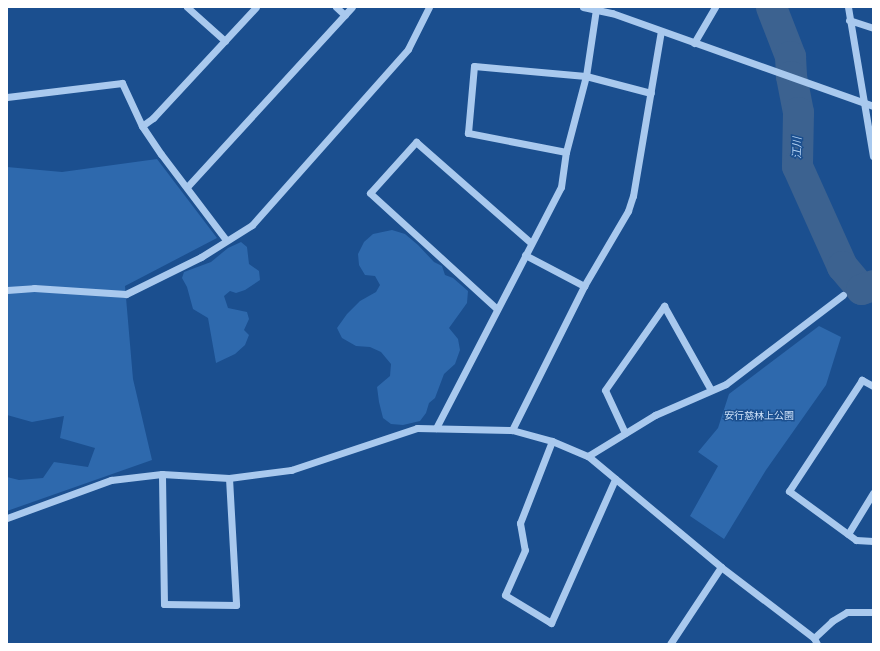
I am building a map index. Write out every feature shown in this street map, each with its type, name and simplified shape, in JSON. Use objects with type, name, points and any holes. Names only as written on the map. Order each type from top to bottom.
[{"type":"street","points":[[187,7],[225,41]]},
{"type":"street","points":[[142,126],[153,118],[256,7]]},
{"type":"street","points":[[336,7],[345,15]]},
{"type":"street","points":[[187,187],[352,7]]},
{"type":"street","points":[[7,290],[34,288],[126,294],[201,257],[252,225],[408,49],[429,7]]},
{"type":"street","points":[[583,7],[596,9],[661,31],[873,106]]},
{"type":"street","points":[[694,43],[715,7]]},
{"type":"street","points":[[848,7],[873,156]]},
{"type":"street","points":[[436,428],[561,187],[566,152],[586,76],[596,9]]},
{"type":"street","points":[[849,20],[873,28]]},
{"type":"street","points":[[512,430],[584,286],[628,211],[633,196],[661,31]]},
{"type":"street","points":[[566,152],[468,133],[474,66],[586,76],[651,93]]},
{"type":"street","points":[[7,97],[122,84],[142,126],[226,240]]},
{"type":"street","points":[[497,309],[370,193],[416,142],[532,244]]},
{"type":"street","points":[[525,255],[584,286]]},
{"type":"street","points":[[588,456],[655,415],[726,384],[843,295]]},
{"type":"street","points":[[625,433],[605,390],[664,306],[711,390]]},
{"type":"street","points":[[873,386],[862,380],[789,491],[856,540],[873,541]]},
{"type":"street","points":[[7,518],[111,480],[162,474],[229,478],[291,470],[417,428],[512,430],[552,441],[588,456],[721,568],[815,641],[832,621],[847,612],[873,612]]},
{"type":"street","points":[[552,441],[520,523],[525,550],[505,594],[551,623],[616,479]]},
{"type":"street","points":[[162,474],[164,604],[236,605],[229,478]]},
{"type":"street","points":[[848,534],[873,493]]},
{"type":"street","points":[[670,644],[721,568]]},
{"type":"green space","points":[[157,159],[217,238],[125,286],[133,379],[152,460],[7,511],[7,477],[19,480],[43,478],[54,462],[88,467],[95,448],[60,438],[64,416],[32,422],[7,415],[7,167],[62,172]]},
{"type":"green space","points":[[392,230],[405,234],[434,262],[442,266],[445,275],[453,278],[468,291],[467,303],[449,328],[458,339],[460,350],[455,364],[444,374],[435,398],[429,403],[426,413],[420,421],[403,425],[391,424],[383,418],[379,402],[377,387],[390,376],[391,364],[381,352],[370,347],[356,346],[342,338],[337,328],[347,314],[360,301],[376,292],[380,285],[375,276],[365,275],[359,265],[358,254],[364,242],[373,234]]},
{"type":"green space","points":[[241,242],[247,247],[249,264],[259,271],[260,280],[245,290],[236,293],[230,291],[224,296],[228,308],[247,312],[249,319],[244,330],[249,335],[245,345],[235,354],[216,363],[208,318],[193,309],[187,287],[182,278],[184,272],[211,262],[228,248]]},
{"type":"green space","name":"安行慈林上公園","points":[[819,326],[841,337],[826,385],[766,470],[724,539],[690,516],[718,466],[698,452],[718,428],[729,394]]},
{"type":"waterway","name":"江川","points":[[771,7],[790,56],[791,76],[798,112],[797,166],[842,266],[861,289],[873,285]]}]
